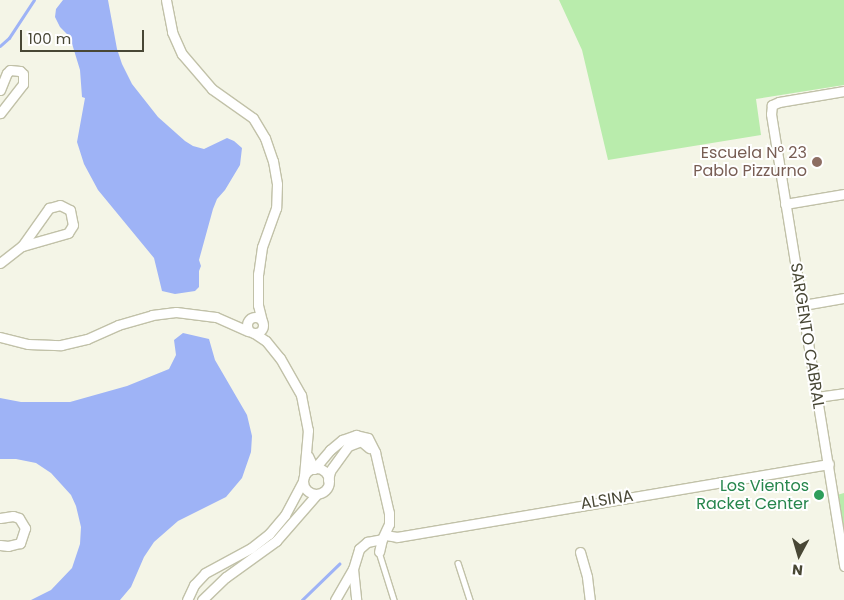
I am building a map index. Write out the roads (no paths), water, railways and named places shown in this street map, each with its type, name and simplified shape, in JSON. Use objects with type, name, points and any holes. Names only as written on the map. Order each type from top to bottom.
[{"type":"street","points":[[166,0],[172,32],[185,59],[212,89],[253,118],[265,138],[274,161],[277,195],[272,221],[259,261],[258,305],[266,341]]},
{"type":"street","points":[[0,90],[6,73],[10,70],[20,71],[23,74],[23,84],[0,113]]},
{"type":"street","name":"SARGENTO CABRAL","points":[[844,91],[779,102],[772,105],[770,114],[803,305],[844,566]]},
{"type":"street","points":[[785,204],[844,194]]},
{"type":"street","points":[[0,263],[22,246],[49,208],[60,205],[70,210],[73,225],[68,233],[22,246]]},
{"type":"street","points":[[803,305],[844,298]]},
{"type":"street","points":[[250,326],[258,305]]},
{"type":"street","points":[[0,337],[28,344],[61,345],[87,339],[138,319],[176,312],[201,314],[250,326],[262,325]]},
{"type":"street","points":[[250,326],[255,317],[262,325]]},
{"type":"street","points":[[198,600],[188,597],[205,573],[251,548],[269,534],[285,515],[304,478],[308,456],[307,419],[301,395],[289,371],[266,341],[250,326]]},
{"type":"street","points":[[817,397],[844,393]]},
{"type":"street","points":[[304,478],[336,444],[356,435],[368,438],[375,452],[376,462]]},
{"type":"street","points":[[202,600],[226,577],[276,541],[317,494],[324,491],[330,471],[340,455],[353,443],[362,441],[367,444],[376,462],[388,501],[389,524],[379,552]]},
{"type":"street","points":[[308,456],[314,469],[325,473],[328,480]]},
{"type":"street","name":"ALSINA","points":[[353,569],[359,548],[363,544],[383,537],[829,464]]},
{"type":"street","points":[[304,478],[307,491],[317,494]]},
{"type":"street","points":[[833,491],[844,489]]},
{"type":"street","points":[[0,518],[13,516],[19,518],[25,528],[25,534],[20,543],[8,546],[0,545]]},
{"type":"street","points":[[580,552],[587,577],[590,600]]},
{"type":"street","points":[[220,564],[226,577]]},
{"type":"street","points":[[335,600],[353,569]]},
{"type":"street","points":[[353,569],[356,600]]},
{"type":"lane","points":[[379,552],[394,600]]},
{"type":"lane","points":[[458,563],[470,600]]},
{"type":"water","points":[[63,0],[108,0],[117,49],[132,84],[158,117],[185,141],[193,146],[204,149],[227,138],[242,148],[240,165],[225,190],[217,199],[213,209],[199,260],[201,266],[199,271],[199,287],[195,291],[175,294],[162,291],[154,258],[98,190],[84,164],[77,142],[85,98],[82,97],[80,70],[70,37],[60,27],[55,17],[56,9]]},
{"type":"water","points":[[183,333],[209,339],[215,360],[247,415],[252,436],[251,452],[242,478],[226,497],[178,521],[154,542],[144,557],[131,587],[120,600],[31,600],[51,590],[72,568],[80,544],[81,527],[71,495],[51,473],[36,463],[16,459],[0,459],[0,398],[21,402],[70,402],[127,386],[169,369],[176,355],[174,340]]},
{"type":"waterway","points":[[0,46],[9,38],[34,0]]},
{"type":"waterway","points":[[302,600],[339,564]]},
{"type":"place","name":"Escuela N° 23 Pablo Pizzurno","points":[[817,162]]},
{"type":"place","name":"Los Vientos Racket Center","points":[[819,495]]}]
